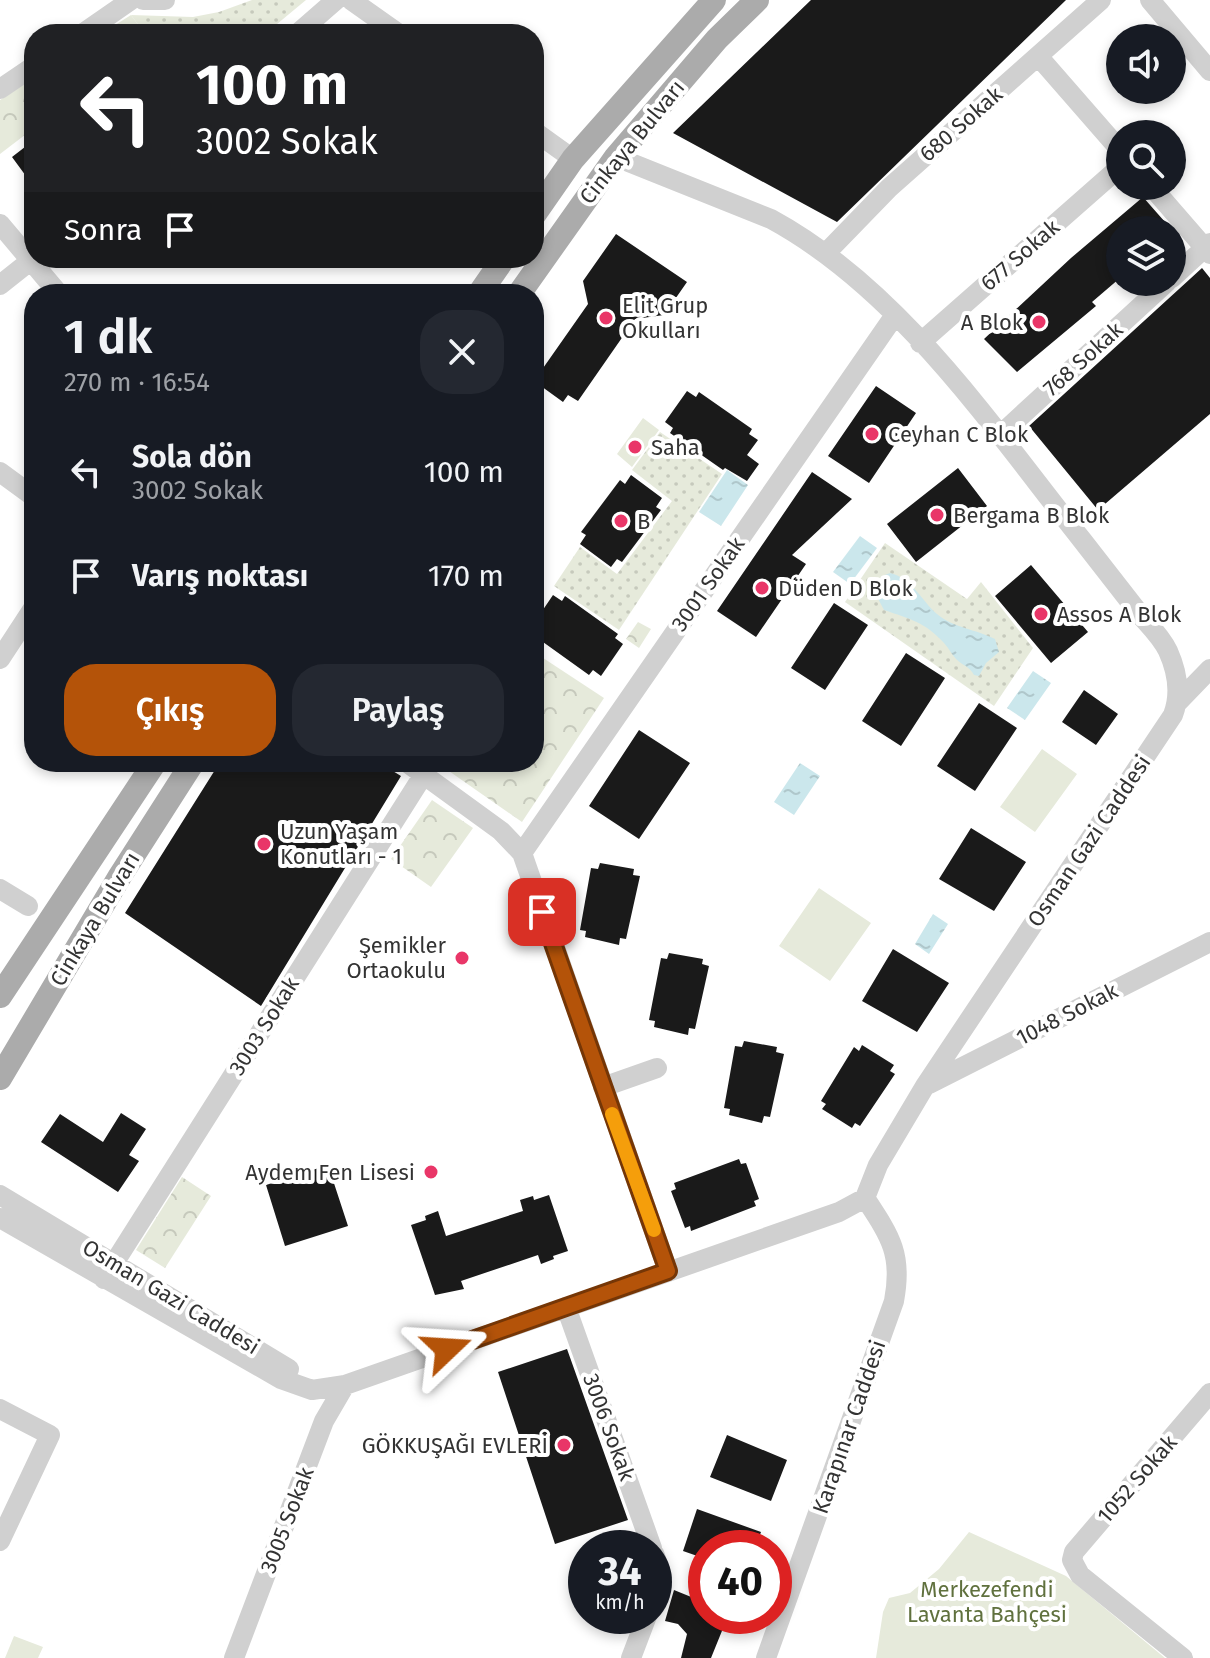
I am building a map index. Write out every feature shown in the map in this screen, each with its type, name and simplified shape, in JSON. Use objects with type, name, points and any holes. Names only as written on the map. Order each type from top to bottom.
[{"type":"main road","name":"Cinkaya Bulvarı","points":[[544,201],[573,159],[714,0]]},
{"type":"main road","name":"Cinkaya Bulvarı","points":[[544,259],[616,157],[717,39],[757,0]]},
{"type":"main road","name":"Cinkaya Bulvarı","points":[[0,996],[148,772]]},
{"type":"main road","name":"Cinkaya Bulvarı","points":[[0,1078],[120,876],[187,772]]},
{"type":"street","points":[[96,24],[131,0]]},
{"type":"street","points":[[143,0],[165,0]]},
{"type":"street","points":[[308,24],[336,0]]},
{"type":"street","points":[[351,0],[385,24]]},
{"type":"street","name":"680 Sokak","points":[[826,253],[889,188],[1101,0]]},
{"type":"street","points":[[1150,0],[1210,71]]},
{"type":"street","points":[[1038,56],[1106,134]]},
{"type":"street","points":[[0,89],[24,73]]},
{"type":"street","points":[[544,138],[573,159]]},
{"type":"street","points":[[616,157],[771,219],[826,253],[895,315],[999,436],[1165,645],[1176,676],[1178,702]]},
{"type":"street","name":"677 Sokak","points":[[920,343],[1106,179]]},
{"type":"street","points":[[1164,200],[1208,248],[1186,266]]},
{"type":"street","points":[[0,224],[24,250]]},
{"type":"street","points":[[0,285],[24,266]]},
{"type":"street","points":[[39,268],[51,284]]},
{"type":"street","name":"768 Sokak","points":[[999,436],[1152,296]]},
{"type":"street","name":"3001 Sokak","points":[[522,853],[895,315]]},
{"type":"street","points":[[1,475],[24,490]]},
{"type":"street","points":[[0,659],[24,622]]},
{"type":"street","name":"Osman Gazi Caddesi","points":[[0,1195],[109,1271],[298,1386],[312,1390],[345,1385],[839,1212],[865,1198],[878,1165],[925,1086],[1173,715],[1178,702],[1210,669]]},
{"type":"street","points":[[421,772],[501,831],[522,853],[668,1271]]},
{"type":"street","name":"3003 Sokak","points":[[109,1271],[424,774]]},
{"type":"street","points":[[0,889],[28,906]]},
{"type":"street","name":"1048 Sokak","points":[[925,1086],[1210,942]]},
{"type":"street","points":[[603,1087],[657,1068]]},
{"type":"street","name":"Karapınar Caddesi","points":[[766,1658],[894,1301],[898,1280],[894,1246],[865,1198]]},
{"type":"street","name":"Osman Gazi Caddesi","points":[[0,1218],[109,1271]]},
{"type":"street","name":"3006 Sokak","points":[[566,1307],[646,1530]]},
{"type":"street","name":"3005 Sokak","points":[[234,1658],[324,1421],[345,1385]]},
{"type":"street","name":"1052 Sokak","points":[[1183,1658],[1075,1568],[1072,1560],[1074,1552],[1210,1393]]},
{"type":"street","points":[[0,1409],[50,1435],[0,1541]]},
{"type":"street","points":[[631,1658],[640,1634]]},
{"type":"green space","points":[[252,0],[306,0],[277,24],[138,24],[131,15],[193,17]]},
{"type":"green space","points":[[131,15],[138,24],[117,24]]},
{"type":"green space","points":[[24,84],[24,136],[0,154],[0,100]]},
{"type":"green space","name":"Saha","points":[[643,418],[659,430],[632,467],[617,454]]},
{"type":"green space","points":[[660,432],[722,474],[619,630],[554,586],[580,547],[617,574],[672,501],[632,470]]},
{"type":"green space","points":[[885,543],[967,599],[981,582],[1033,648],[994,706],[845,602]]},
{"type":"green space","points":[[638,622],[651,629],[639,648],[626,639]]},
{"type":"green space","points":[[544,659],[604,698],[522,822],[450,772],[544,772]]},
{"type":"green space","points":[[1042,749],[1077,774],[1035,832],[1000,807]]},
{"type":"green space","points":[[432,800],[473,828],[431,887],[391,859]]},
{"type":"green space","points":[[819,888],[871,923],[830,981],[779,946]]},
{"type":"green space","points":[[182,1177],[211,1196],[165,1268],[136,1250]]},
{"type":"green space","name":"Merkezefendi Lavanta Bahçesi","points":[[969,1532],[1066,1576],[1165,1658],[876,1658],[883,1612],[889,1598],[910,1593],[939,1569]]},
{"type":"green space","points":[[14,1636],[43,1647],[38,1658],[5,1658]]},
{"type":"water","points":[[727,470],[748,485],[721,526],[699,512]]},
{"type":"water","points":[[860,536],[877,548],[850,584],[833,572]]},
{"type":"water","points":[[890,573],[905,580],[944,619],[995,639],[999,652],[986,663],[979,676],[956,659],[930,630],[884,610],[875,593],[885,575]]},
{"type":"water","points":[[1033,671],[1051,683],[1025,720],[1007,708]]},
{"type":"water","points":[[800,763],[820,776],[794,815],[774,802]]},
{"type":"water","points":[[933,914],[948,924],[929,954],[915,944]]},
{"type":"building","points":[[811,0],[1066,0],[837,222],[673,133]]},
{"type":"building","points":[[24,148],[24,173],[12,157]]},
{"type":"building","name":"A Blok","points":[[1139,200],[1146,200],[1160,216],[1121,216]]},
{"type":"building","name":"A Blok","points":[[1106,228],[1106,290],[1092,302],[1096,306],[1017,372],[984,339]]},
{"type":"building","name":"Elit Grup Okulları","points":[[616,234],[687,282],[664,315],[635,319],[578,401],[568,395],[563,402],[544,388],[544,367],[588,304],[583,281]]},
{"type":"building","points":[[1202,268],[1210,278],[1210,414],[1098,510],[1029,426],[1171,296],[1186,296],[1186,283]]},
{"type":"building","name":"Ceyhan C Blok","points":[[876,386],[916,413],[869,483],[828,456]]},
{"type":"building","points":[[687,391],[696,397],[699,392],[752,429],[749,434],[758,440],[747,455],[759,464],[747,481],[725,468],[723,470],[670,433],[673,428],[665,422]]},
{"type":"building","name":"Bergama B Blok","points":[[958,468],[987,506],[916,562],[887,524]]},
{"type":"building","points":[[812,472],[852,499],[792,555],[806,564],[756,637],[717,611]]},
{"type":"building","name":"B","points":[[631,475],[662,498],[656,507],[661,510],[622,562],[617,559],[611,567],[580,544],[586,535],[581,532],[620,480],[625,484]]},
{"type":"building","name":"Assos A Blok","points":[[1031,565],[1088,632],[1051,663],[995,596]]},
{"type":"building","points":[[553,595],[562,601],[565,596],[618,634],[615,638],[623,644],[601,676],[593,670],[589,675],[544,643],[544,608]]},
{"type":"building","points":[[834,603],[868,625],[825,690],[791,668]]},
{"type":"building","points":[[906,653],[945,678],[901,746],[862,721]]},
{"type":"building","points":[[1084,690],[1118,714],[1096,745],[1062,722]]},
{"type":"building","points":[[979,703],[1017,728],[975,791],[937,766]]},
{"type":"building","points":[[639,730],[690,763],[639,839],[589,806]]},
{"type":"building","name":"Uzun Yaşam Konutları - 1","points":[[214,772],[394,772],[401,776],[261,1006],[125,913]]},
{"type":"building","points":[[971,828],[1026,862],[994,911],[939,879]]},
{"type":"building","points":[[600,863],[634,869],[633,875],[640,876],[626,939],[620,938],[619,945],[585,937],[586,931],[580,930],[591,868],[598,869]]},
{"type":"building","points":[[893,949],[949,983],[917,1032],[862,1001]]},
{"type":"building","points":[[669,953],[703,959],[702,964],[709,966],[695,1029],[689,1028],[688,1035],[654,1027],[655,1021],[649,1020],[661,958],[667,959]]},
{"type":"building","points":[[744,1041],[777,1047],[776,1052],[784,1054],[770,1117],[764,1116],[762,1123],[729,1115],[730,1109],[724,1108],[735,1046],[742,1047]]},
{"type":"building","points":[[862,1045],[894,1065],[890,1071],[895,1074],[860,1126],[855,1123],[852,1128],[822,1109],[826,1104],[821,1101],[854,1047],[859,1051]]},
{"type":"building","points":[[121,1113],[146,1129],[129,1155],[139,1161],[118,1192],[41,1142],[60,1114],[103,1142]]},
{"type":"building","points":[[739,1159],[741,1164],[746,1163],[759,1199],[754,1201],[756,1206],[691,1231],[690,1226],[685,1228],[671,1191],[676,1189],[674,1183]]},
{"type":"building","points":[[328,1165],[348,1226],[285,1246],[266,1185]]},
{"type":"building","points":[[549,1195],[568,1251],[541,1264],[538,1255],[461,1281],[464,1289],[435,1295],[411,1225],[426,1220],[425,1216],[438,1211],[446,1236],[523,1211],[520,1200]]},
{"type":"building","name":"GÖKKUŞAĞI EVLERİ","points":[[567,1349],[628,1520],[598,1530],[568,1530],[568,1540],[555,1544],[498,1372]]},
{"type":"building","points":[[727,1435],[787,1460],[771,1501],[710,1477]]},
{"type":"building","points":[[697,1509],[755,1530],[690,1530]]},
{"type":"building","points":[[688,1536],[688,1553],[683,1551]]},
{"type":"building","points":[[674,1590],[688,1596],[688,1634],[721,1634],[711,1658],[681,1658],[687,1634],[678,1624],[672,1623]]},
{"type":"slow traffic","points":[[612,1114],[654,1230]]},
{"type":"place","name":"Elit Grup Okulları","points":[[606,318]]},
{"type":"place","name":"A Blok","points":[[1039,322]]},
{"type":"place","name":"Ceyhan C Blok","points":[[872,434]]},
{"type":"place","name":"Saha","points":[[635,447]]},
{"type":"place","name":"Bergama B Blok","points":[[937,515]]},
{"type":"place","name":"B","points":[[621,521]]},
{"type":"place","name":"Düden D Blok","points":[[762,588]]},
{"type":"place","name":"Assos A Blok","points":[[1041,614]]},
{"type":"place","name":"Uzun Yaşam Konutları - 1","points":[[264,844]]},
{"type":"place","name":"Şemikler Ortaokulu","points":[[462,958]]},
{"type":"place","name":"Aydem Fen Lisesi","points":[[431,1172]]},
{"type":"place","name":"GÖKKUŞAĞI EVLERİ","points":[[564,1445]]},
{"type":"route","points":[[447,1349],[668,1271],[542,912]]}]
